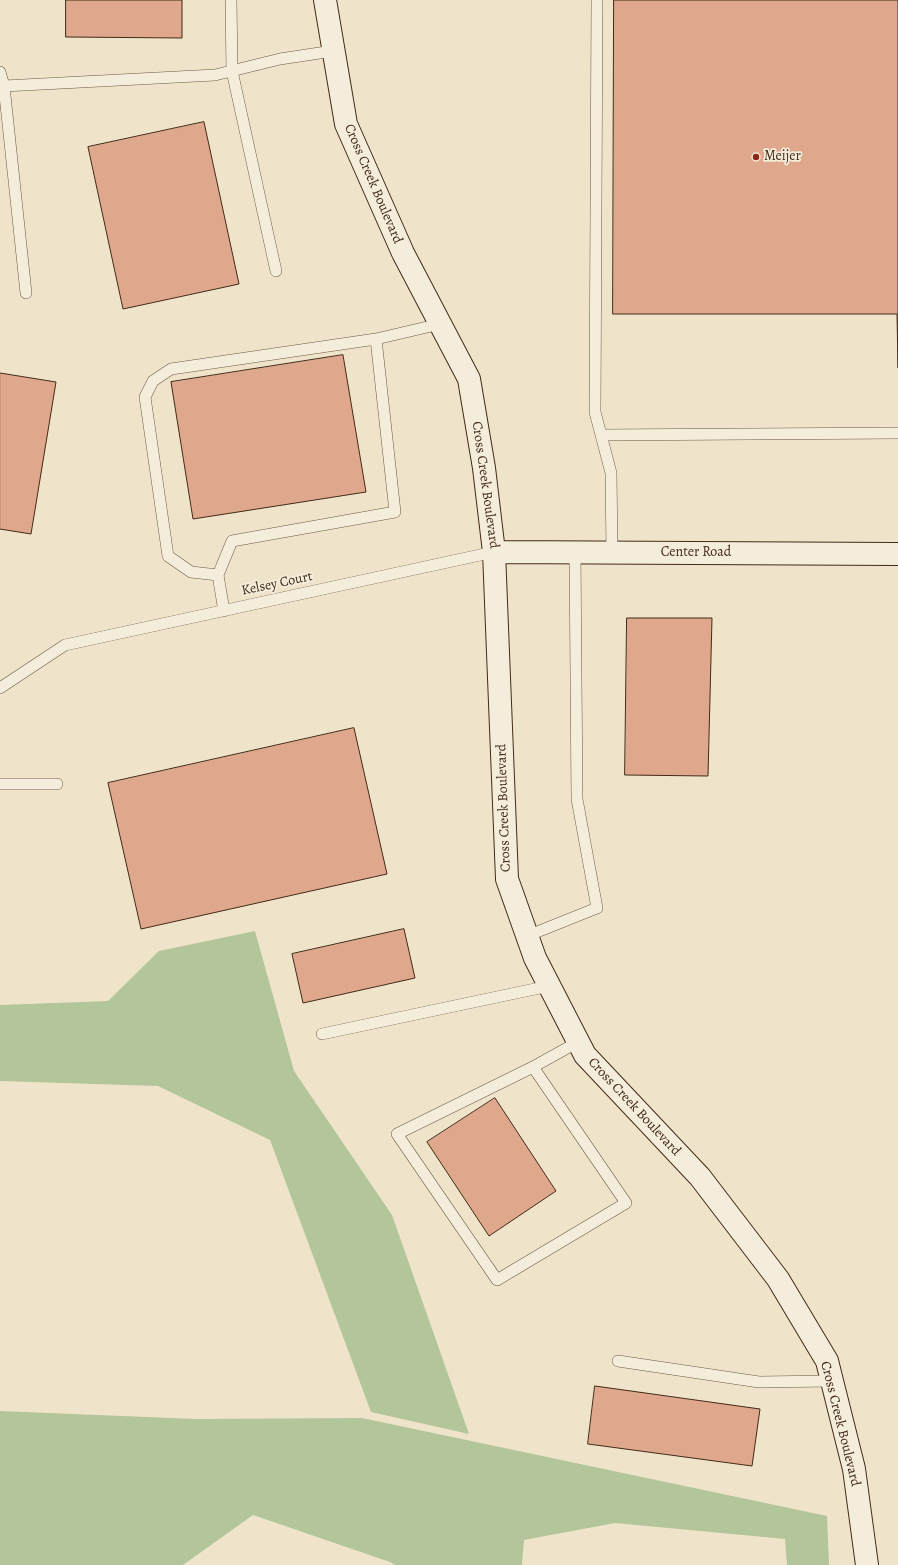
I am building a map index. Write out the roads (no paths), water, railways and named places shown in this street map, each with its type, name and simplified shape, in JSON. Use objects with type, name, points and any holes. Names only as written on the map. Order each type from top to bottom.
[{"type":"street","name":"Cross Creek Boulevard","points":[[325,0],[346,124],[403,254],[469,379],[484,468],[494,552],[507,879],[535,958],[585,1055],[700,1177],[778,1279],[826,1362],[854,1469],[867,1565]]},
{"type":"street","name":"Center Road","points":[[494,552],[898,554]]},
{"type":"lane","points":[[231,0],[232,71],[276,271]]},
{"type":"lane","points":[[597,0],[595,412],[611,473],[612,552]]},
{"type":"lane","points":[[4,86],[215,75],[280,59],[333,51]]},
{"type":"lane","points":[[0,72],[4,86],[26,293]]},
{"type":"lane","points":[[218,575],[191,572],[168,556],[145,397],[152,381],[171,369],[376,339],[440,324]]},
{"type":"lane","points":[[224,611],[218,575],[232,541],[394,512],[376,339]]},
{"type":"lane","points":[[601,435],[898,433]]},
{"type":"lane","name":"Kelsey Court","points":[[0,688],[65,645],[494,552]]},
{"type":"lane","points":[[527,936],[597,908],[577,799],[575,553]]},
{"type":"lane","points":[[0,784],[57,784]]},
{"type":"lane","points":[[322,1034],[549,986]]},
{"type":"lane","points":[[533,1067],[626,1203],[497,1280],[397,1134],[533,1067],[578,1042]]},
{"type":"lane","points":[[618,1361],[759,1382],[832,1381]]},
{"type":"place","name":"Meijer","points":[[756,157]]}]
